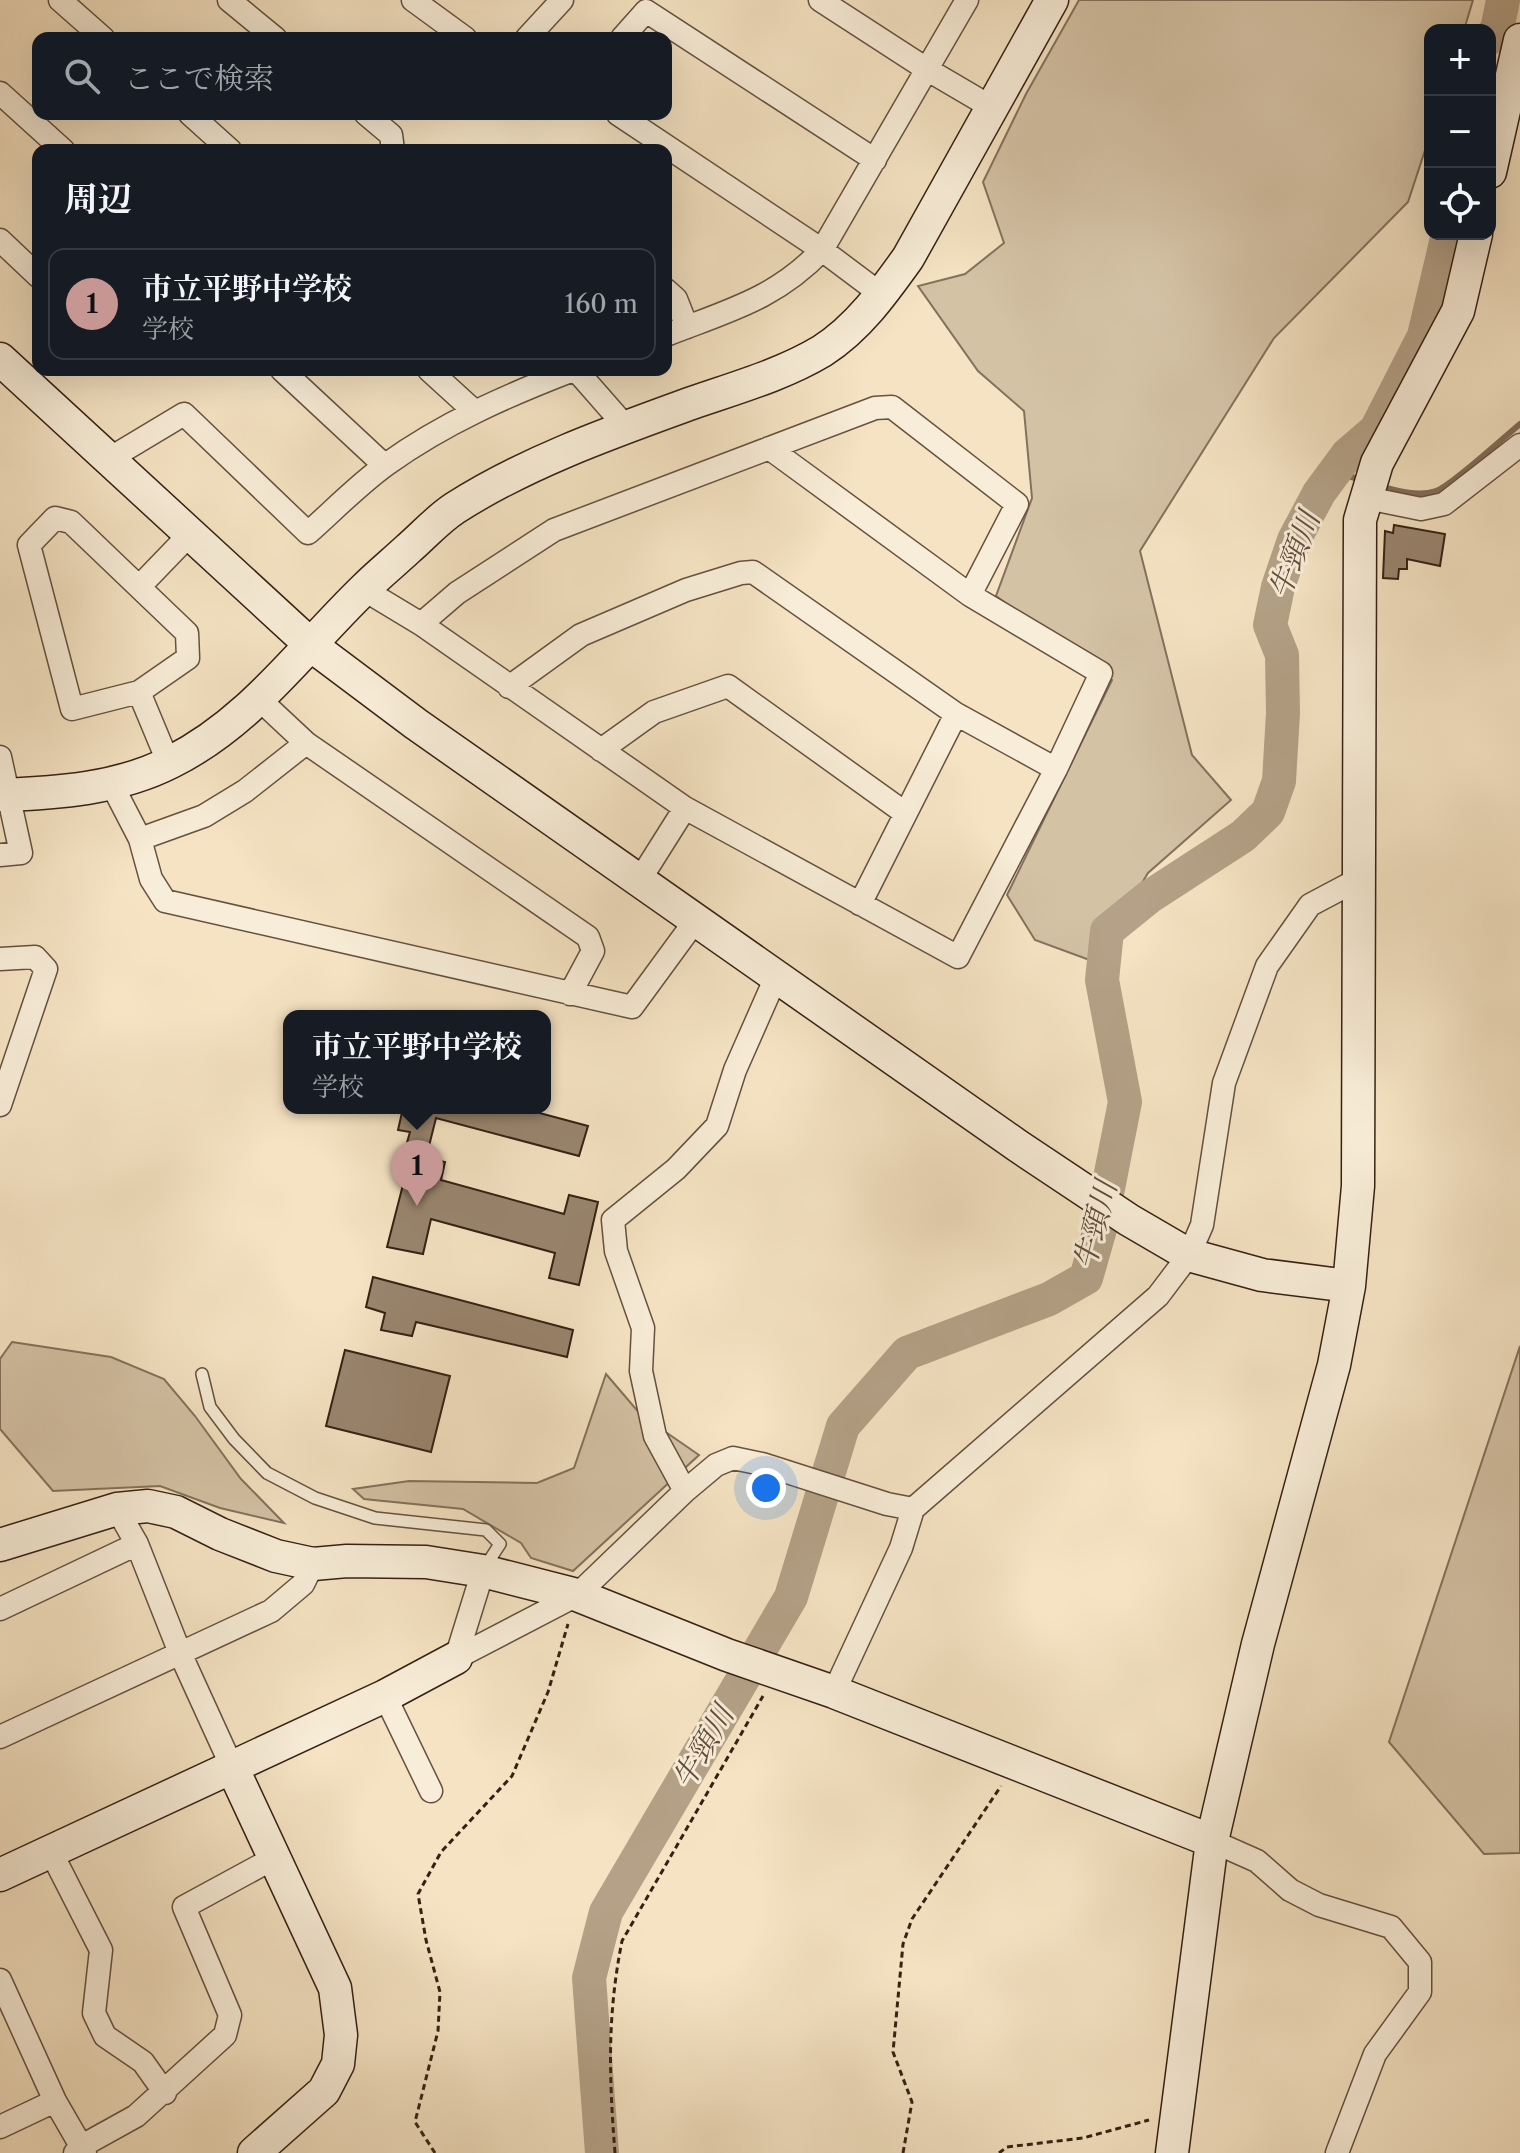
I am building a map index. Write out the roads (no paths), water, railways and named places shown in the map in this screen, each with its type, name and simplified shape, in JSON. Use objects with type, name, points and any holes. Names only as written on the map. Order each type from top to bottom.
[{"type":"street","points":[[60,0],[96,32]]},
{"type":"street","points":[[229,0],[268,32]]},
{"type":"street","points":[[413,0],[457,32]]},
{"type":"street","points":[[533,32],[562,0]]},
{"type":"street","points":[[820,0],[991,107]]},
{"type":"street","points":[[672,295],[676,299],[677,331],[756,301],[801,272],[822,250],[967,0]]},
{"type":"street","points":[[5,795],[60,794],[111,783],[169,764],[213,738],[260,700],[363,589],[451,510],[502,481],[626,427],[774,374],[821,351],[854,326],[882,295],[908,258],[1052,0]]},
{"type":"street","points":[[627,32],[646,11],[875,160]]},
{"type":"street","points":[[1491,168],[1520,40]]},
{"type":"street","points":[[0,93],[56,144]]},
{"type":"street","points":[[197,120],[223,144]]},
{"type":"street","points":[[373,120],[391,135],[392,144]]},
{"type":"street","points":[[627,120],[663,144]]},
{"type":"street","points":[[672,150],[822,250],[882,295]]},
{"type":"street","points":[[0,240],[32,270]]},
{"type":"street","points":[[1172,2153],[1212,1841],[1258,1644],[1334,1365],[1349,1286],[1358,1186],[1360,520],[1377,463],[1458,311],[1475,240]]},
{"type":"street","points":[[0,359],[312,646],[416,724],[1067,1180],[1189,1255],[1262,1275],[1349,1286]]},
{"type":"street","points":[[288,376],[384,465]]},
{"type":"street","points":[[436,376],[474,411]]},
{"type":"street","points":[[109,459],[184,414],[308,533],[384,465],[474,411],[560,376]]},
{"type":"street","points":[[580,376],[626,427]]},
{"type":"street","points":[[421,624],[457,593],[554,530],[875,408],[892,407],[1017,504],[970,595]]},
{"type":"street","points":[[1367,498],[1421,509],[1444,504],[1520,445]]},
{"type":"street","points":[[363,589],[421,624],[685,808],[958,957],[1056,769],[1101,673],[970,595],[769,448]]},
{"type":"street","points":[[55,518],[71,522],[139,587],[187,633],[188,658],[139,692],[72,709],[29,545],[55,518]]},
{"type":"street","points":[[139,587],[191,533]]},
{"type":"street","points":[[509,687],[581,635],[686,590],[753,572],[956,714],[1056,769]]},
{"type":"street","points":[[601,750],[654,712],[728,686],[905,813]]},
{"type":"street","points":[[139,692],[169,764]]},
{"type":"street","points":[[260,700],[306,743],[588,937],[593,951],[570,994]]},
{"type":"street","points":[[860,904],[956,714]]},
{"type":"street","points":[[140,839],[204,816],[245,791],[306,743]]},
{"type":"street","points":[[0,757],[5,795],[21,853],[0,855]]},
{"type":"street","points":[[111,783],[140,839],[151,879],[165,901],[632,1007],[695,921]]},
{"type":"street","points":[[639,881],[685,808]]},
{"type":"street","points":[[834,1692],[901,1548],[913,1509],[1158,1296],[1189,1255],[1202,1225],[1224,1083],[1267,966],[1310,905],[1359,879]]},
{"type":"street","points":[[0,959],[35,957],[46,969],[6,1071],[0,1105]]},
{"type":"street","points":[[685,1491],[655,1436],[641,1371],[643,1328],[616,1251],[613,1220],[676,1169],[717,1126],[735,1070],[776,977]]},
{"type":"street","points":[[0,1875],[385,1696],[577,1595],[685,1491],[716,1465],[733,1458],[913,1509]]},
{"type":"street","points":[[0,1545],[117,1509],[148,1506],[176,1512],[220,1534],[276,1556],[313,1564],[426,1562],[483,1571],[577,1595],[727,1655],[834,1692],[1016,1763],[1257,1861],[1290,1890],[1319,1905],[1391,1927],[1420,1962],[1420,1992],[1375,2054],[1337,2153]]},
{"type":"street","points":[[117,1509],[137,1544],[180,1653],[335,1988],[341,2035],[338,2064],[324,2091],[254,2153]]},
{"type":"street","points":[[0,1609],[137,1544]]},
{"type":"street","points":[[0,1737],[271,1611],[303,1584],[313,1564]]},
{"type":"street","points":[[456,1658],[483,1571]]},
{"type":"street","points":[[385,1696],[431,1791]]},
{"type":"street","points":[[50,1850],[101,1950],[94,2013],[105,2036],[143,2062],[165,2093]]},
{"type":"street","points":[[3,1993],[80,2151],[136,2116],[165,2093],[225,2035],[230,2015],[184,1907],[276,1857]]},
{"type":"street","points":[[0,2127],[55,2101]]},
{"type":"lane","points":[[202,1374],[210,1407],[234,1439],[267,1473],[315,1498],[375,1518],[486,1530],[500,1544],[483,1571]]},
{"type":"waterway","name":"牛頸川","points":[[1496,31],[1503,0]]},
{"type":"waterway","name":"牛頸川","points":[[602,2153],[589,1978],[606,1912],[791,1597],[843,1426],[907,1353],[1049,1299],[1086,1278],[1100,1229],[1125,1102],[1102,980],[1107,931],[1149,897],[1243,836],[1268,812],[1279,781],[1283,713],[1282,655],[1270,625],[1278,587],[1294,540],[1319,493],[1347,455],[1376,430],[1424,336],[1447,240]]},
{"type":"waterway","points":[[1380,486],[1415,493],[1436,491],[1465,471],[1520,424]]},
{"type":"waterway","points":[[1334,472],[1362,480]]},
{"type":"place","name":"市立平野中学校","points":[[417,1206]]}]
